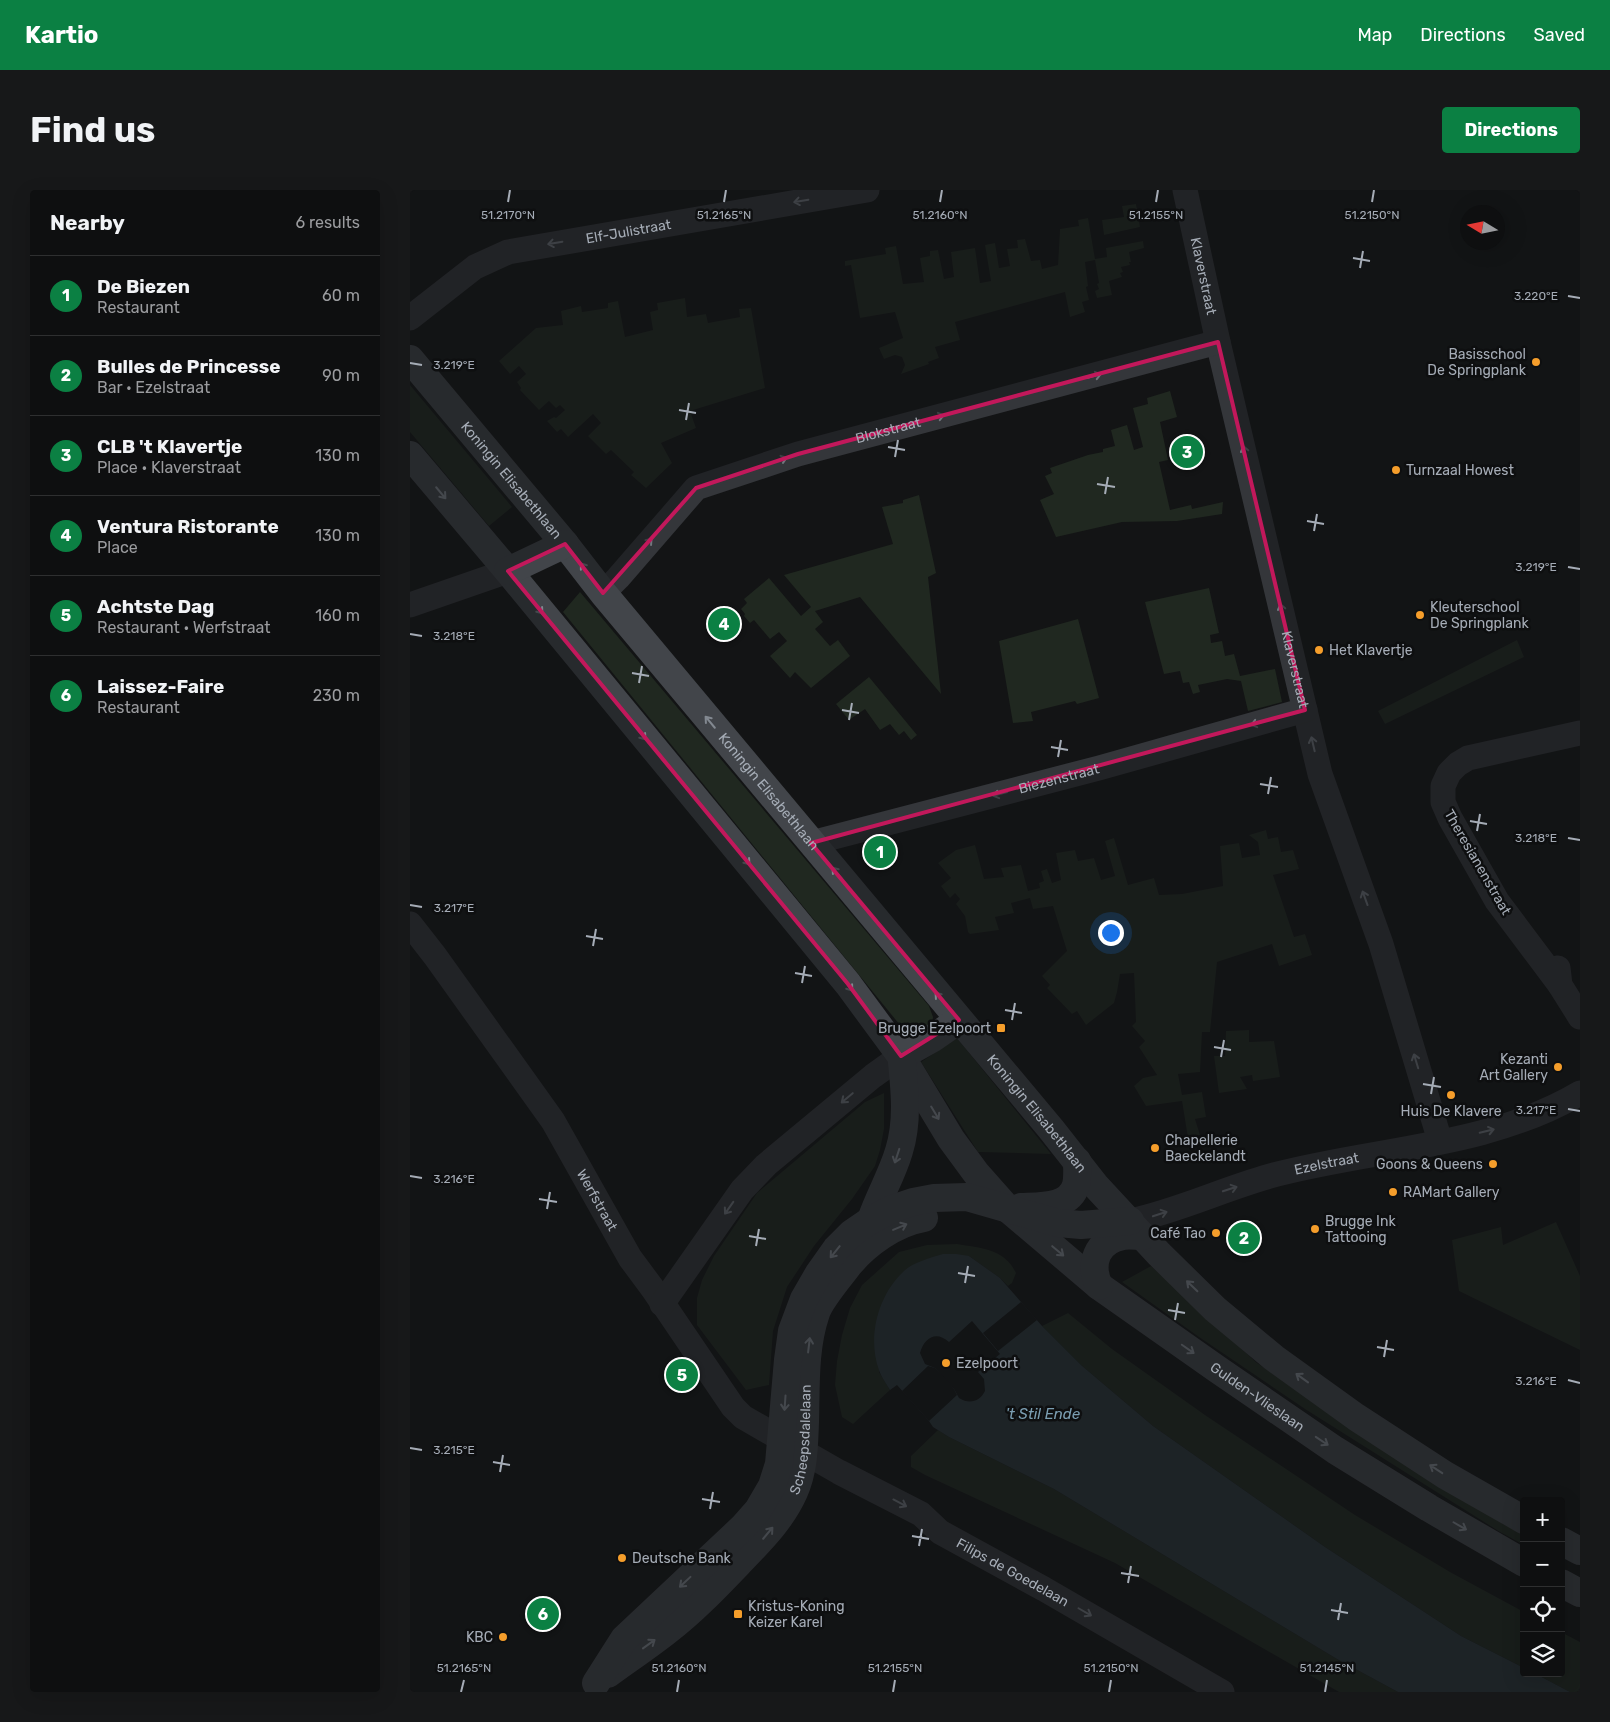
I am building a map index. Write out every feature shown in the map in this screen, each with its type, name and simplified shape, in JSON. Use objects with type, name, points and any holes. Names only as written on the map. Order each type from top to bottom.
[{"type":"main road","name":"Koningin Elisabethlaan","points":[[410,359],[565,544],[602,593],[1077,1161],[1095,1185],[1136,1229]]},
{"type":"main road","points":[[410,456],[508,571],[848,984],[901,1056],[951,1139],[976,1172],[1008,1208],[1054,1205],[1065,1200],[1074,1190],[1077,1183],[1077,1161]]},
{"type":"main road","points":[[508,571],[565,544]]},
{"type":"main road","points":[[901,1056],[958,1020]]},
{"type":"main road","points":[[871,1220],[894,1165],[904,1125],[906,1098],[901,1056]]},
{"type":"main road","name":"Scheepsdalelaan","points":[[595,1689],[668,1630],[717,1585],[778,1520],[794,1492],[801,1471],[793,1446],[788,1360],[792,1331],[804,1299],[819,1273],[836,1249],[852,1233],[892,1209],[913,1202],[934,1198],[967,1197],[1058,1223],[1136,1229]]},
{"type":"main road","name":"Scheepsdalelaan","points":[[793,1446],[809,1339],[816,1311],[854,1259],[893,1229],[917,1220],[1008,1208]]},
{"type":"main road","name":"Gulden-Vlieslaan","points":[[1008,1208],[1100,1286],[1217,1369],[1335,1450],[1429,1508],[1520,1561]]},
{"type":"main road","points":[[1100,1286],[1094,1276],[1094,1261],[1100,1249],[1110,1241],[1136,1229],[1215,1308],[1274,1358],[1356,1417],[1412,1454],[1520,1518]]},
{"type":"main road","points":[[1565,1542],[1580,1550]]},
{"type":"main road","points":[[1565,1585],[1580,1593]]},
{"type":"street","name":"Elf-Julistraat","points":[[410,318],[475,267],[508,252],[867,190]]},
{"type":"street","name":"Klaverstraat","points":[[1185,190],[1218,342],[1320,774],[1381,944],[1440,1142]]},
{"type":"street","name":"Blokstraat","points":[[602,593],[618,578],[696,488],[798,454],[1218,342]]},
{"type":"street","points":[[410,605],[508,571]]},
{"type":"street","name":"Biezenstraat","points":[[812,843],[1099,768],[1305,710]]},
{"type":"street","name":"Theresianenstraat","points":[[1580,733],[1468,758],[1449,773],[1443,786],[1443,802],[1450,818],[1497,901],[1560,986],[1580,1017]]},
{"type":"street","name":"Werfstraat","points":[[410,924],[435,956],[552,1121],[630,1258],[733,1407],[743,1417],[793,1446]]},
{"type":"street","name":"Theresianenstraat","points":[[1556,954],[1560,986]]},
{"type":"street","points":[[662,1304],[742,1190],[766,1165],[873,1076],[901,1056]]},
{"type":"street","name":"Ezelstraat","points":[[1136,1229],[1154,1216],[1270,1176],[1341,1159],[1440,1142],[1503,1127],[1551,1108],[1580,1093]]},
{"type":"street","name":"Filips de Goedelaan","points":[[793,1446],[921,1514],[940,1532],[1061,1598],[1222,1692]]},
{"type":"highlighted area","points":[[1218,342],[1305,710],[811,843],[959,1020],[901,1056],[848,984],[508,571],[565,544],[603,593],[696,488],[798,454]]},
{"type":"shaded area","points":[[1136,204],[1140,227],[1104,235],[1102,220],[1124,217],[1122,206]]},
{"type":"shaded area","points":[[1088,218],[1095,259],[1107,257],[1106,248],[1143,241],[1144,248],[1129,252],[1131,262],[1129,262],[1130,265],[1121,267],[1123,272],[1120,273],[1122,277],[1109,281],[1112,295],[1097,298],[1095,291],[1099,289],[1097,284],[1099,283],[1095,260],[1085,262],[1088,286],[1086,287],[1089,300],[1082,302],[1085,312],[1070,317],[1065,292],[955,322],[960,340],[935,347],[939,358],[928,362],[929,364],[901,374],[905,365],[902,357],[895,355],[884,359],[879,348],[903,338],[895,312],[860,318],[851,265],[845,266],[845,261],[886,254],[885,248],[896,246],[903,284],[924,282],[920,258],[930,256],[930,251],[938,250],[944,279],[954,277],[951,252],[975,248],[980,283],[991,281],[985,245],[995,243],[999,268],[1010,266],[1007,249],[1018,248],[1017,240],[1025,239],[1031,261],[1040,260],[1042,269],[1058,265],[1060,229],[1079,226],[1078,220]]},
{"type":"shaded area","points":[[685,298],[687,317],[706,314],[708,323],[740,317],[739,309],[751,308],[765,388],[690,411],[696,428],[661,443],[672,463],[646,488],[631,475],[634,472],[611,450],[606,454],[588,436],[601,423],[593,414],[568,437],[561,429],[557,432],[547,421],[554,417],[556,418],[565,410],[560,405],[556,408],[549,401],[539,410],[520,390],[521,388],[517,382],[526,374],[519,366],[510,374],[499,361],[536,328],[563,325],[561,311],[581,306],[582,312],[608,308],[608,303],[618,301],[625,337],[653,330],[650,312],[658,310],[657,303]]},
{"type":"shaded area","points":[[410,385],[512,507],[489,526],[410,432]]},
{"type":"shaded area","points":[[1170,391],[1177,417],[1160,422],[1168,460],[1159,462],[1170,510],[1191,505],[1192,509],[1223,502],[1222,514],[1177,521],[1122,522],[1056,537],[1040,500],[1054,494],[1045,476],[1052,473],[1050,468],[1103,452],[1103,449],[1115,446],[1111,430],[1127,425],[1134,450],[1143,447],[1133,408],[1148,404],[1147,398]]},
{"type":"shaded area","points":[[919,495],[936,573],[928,577],[941,694],[860,597],[815,611],[823,622],[815,629],[830,646],[838,640],[850,656],[811,688],[795,672],[790,678],[770,656],[787,641],[779,632],[770,639],[754,620],[750,623],[741,609],[747,603],[744,599],[769,578],[801,616],[811,607],[784,575],[893,544],[882,507],[903,503],[903,500]]},
{"type":"shaded area","points":[[1209,588],[1219,633],[1210,635],[1211,643],[1222,641],[1225,656],[1234,654],[1240,676],[1275,669],[1282,702],[1248,711],[1241,681],[1227,679],[1198,685],[1200,692],[1193,694],[1189,682],[1183,683],[1180,671],[1164,674],[1145,602]]},
{"type":"shaded area","points":[[580,592],[929,1006],[933,1017],[932,1025],[912,1034],[904,1030],[563,612]]},
{"type":"shaded area","points":[[1078,619],[1099,698],[1077,704],[1075,701],[1031,712],[1033,721],[1013,723],[999,641]]},
{"type":"shaded area","points":[[1517,640],[1524,657],[1385,724],[1378,711]]},
{"type":"shaded area","points":[[869,677],[917,735],[911,740],[904,731],[899,735],[890,724],[880,730],[865,709],[849,720],[836,704]]},
{"type":"shaded area","points":[[1266,830],[1268,839],[1278,837],[1281,852],[1293,850],[1299,869],[1273,875],[1294,937],[1305,934],[1312,955],[1279,966],[1272,944],[1217,962],[1210,1032],[1202,1032],[1200,1072],[1178,1074],[1182,1095],[1202,1092],[1206,1117],[1195,1119],[1200,1135],[1188,1138],[1182,1101],[1146,1106],[1134,1086],[1143,1078],[1157,1075],[1139,1047],[1145,1041],[1132,1026],[1136,1022],[1134,973],[1120,974],[1114,1003],[1086,1025],[1077,1011],[1072,1014],[1047,988],[1050,985],[1042,976],[1067,951],[1053,906],[1033,909],[1030,898],[1011,903],[1014,913],[995,917],[999,930],[970,934],[965,916],[956,904],[960,899],[955,893],[950,898],[941,886],[951,878],[938,863],[956,850],[975,845],[984,879],[1004,877],[1001,868],[1021,865],[1028,891],[1040,888],[1039,883],[1044,881],[1041,871],[1047,869],[1052,883],[1061,880],[1056,853],[1075,850],[1078,861],[1094,858],[1101,880],[1115,876],[1105,841],[1114,838],[1128,885],[1154,878],[1159,895],[1182,894],[1223,886],[1220,846],[1239,843],[1242,858],[1260,855],[1258,842],[1249,835]]},
{"type":"shaded area","points":[[1249,1030],[1249,1042],[1274,1041],[1280,1077],[1253,1081],[1252,1075],[1240,1077],[1247,1089],[1219,1093],[1214,1056],[1225,1056],[1226,1031]]},
{"type":"shaded area","points":[[957,1038],[1051,1154],[978,1152],[921,1062]]},
{"type":"shaded area","points":[[884,1093],[884,1129],[875,1166],[852,1199],[814,1246],[787,1287],[773,1331],[769,1385],[746,1390],[697,1325],[697,1298],[702,1280],[714,1256],[757,1193],[865,1102]]},
{"type":"shaded area","points":[[1556,1222],[1580,1276],[1580,1350],[1459,1291],[1452,1240],[1501,1227],[1503,1245]]},
{"type":"shaded area","points":[[957,1244],[999,1254],[1006,1259],[1016,1273],[1012,1283],[1008,1286],[969,1256],[879,1372],[890,1390],[853,1424],[842,1417],[835,1385],[842,1335],[850,1308],[862,1285],[899,1252],[927,1245]]},
{"type":"shaded area","points":[[1151,1266],[1257,1363],[1503,1524],[1520,1533],[1520,1543],[1305,1409],[1122,1282]]},
{"type":"shaded area","points":[[1068,1313],[1112,1349],[1205,1415],[1355,1515],[1450,1572],[1520,1610],[1520,1666],[1461,1636],[1325,1547],[1153,1426],[1081,1365],[1042,1326]]},
{"type":"shaded area","points":[[938,1430],[1054,1489],[1337,1659],[1398,1692],[1339,1692],[1115,1563],[911,1467],[911,1456]]},
{"type":"shaded area","points":[[1565,1634],[1580,1642],[1580,1692],[1570,1692],[1542,1677],[1565,1677]]},
{"type":"water","name":"'t Stil Ende","points":[[943,1254],[969,1256],[1000,1278],[1042,1326],[1081,1365],[1153,1426],[1325,1547],[1461,1636],[1520,1666],[1520,1677],[1542,1677],[1570,1692],[1398,1692],[1337,1659],[1054,1489],[949,1437],[933,1427],[897,1385],[890,1390],[880,1373],[874,1344],[877,1317],[887,1292],[904,1271],[922,1261]],"holes":[[[972,1321],[1000,1354],[978,1372],[984,1379],[985,1391],[974,1401],[959,1398],[954,1389],[935,1368],[925,1364],[920,1353],[924,1343],[935,1336],[944,1338],[949,1342]]]},
{"type":"pier","points":[[1021,1302],[1037,1320],[998,1351],[983,1333]]},
{"type":"pier","points":[[928,1366],[935,1368],[946,1379],[957,1395],[929,1421],[902,1391]]},
{"type":"place","name":"Basisschool De Springplank","points":[[1536,362]]},
{"type":"place","name":"CLB 't Klavertje","points":[[1187,452]]},
{"type":"place","name":"Turnzaal Howest","points":[[1396,470]]},
{"type":"place","name":"Kleuterschool De Springplank","points":[[1420,615]]},
{"type":"place","name":"Ventura Ristorante","points":[[724,624]]},
{"type":"place","name":"Het Klavertje","points":[[1319,650]]},
{"type":"place","name":"De Biezen","points":[[880,852]]},
{"type":"place","name":"Brugge Ezelpoort","points":[[1001,1028]]},
{"type":"place","name":"Kezanti Art Gallery","points":[[1558,1067]]},
{"type":"place","name":"Huis De Klavere","points":[[1451,1095]]},
{"type":"place","name":"Chapellerie Baeckelandt","points":[[1155,1148]]},
{"type":"place","name":"Goons & Queens","points":[[1493,1164]]},
{"type":"place","name":"RAMart Gallery","points":[[1393,1192]]},
{"type":"place","name":"Brugge Ink Tattooing","points":[[1315,1229]]},
{"type":"place","name":"Café Tao","points":[[1216,1233]]},
{"type":"place","name":"Bulles de Princesse","points":[[1244,1238]]},
{"type":"place","name":"Ezelpoort","points":[[946,1363]]},
{"type":"place","name":"Achtste Dag","points":[[682,1375]]},
{"type":"place","name":"Deutsche Bank","points":[[622,1558]]},
{"type":"place","name":"Laissez-Faire","points":[[543,1614]]},
{"type":"place","name":"Kristus-Koning Keizer Karel","points":[[738,1614]]},
{"type":"place","name":"KBC","points":[[503,1637]]}]
